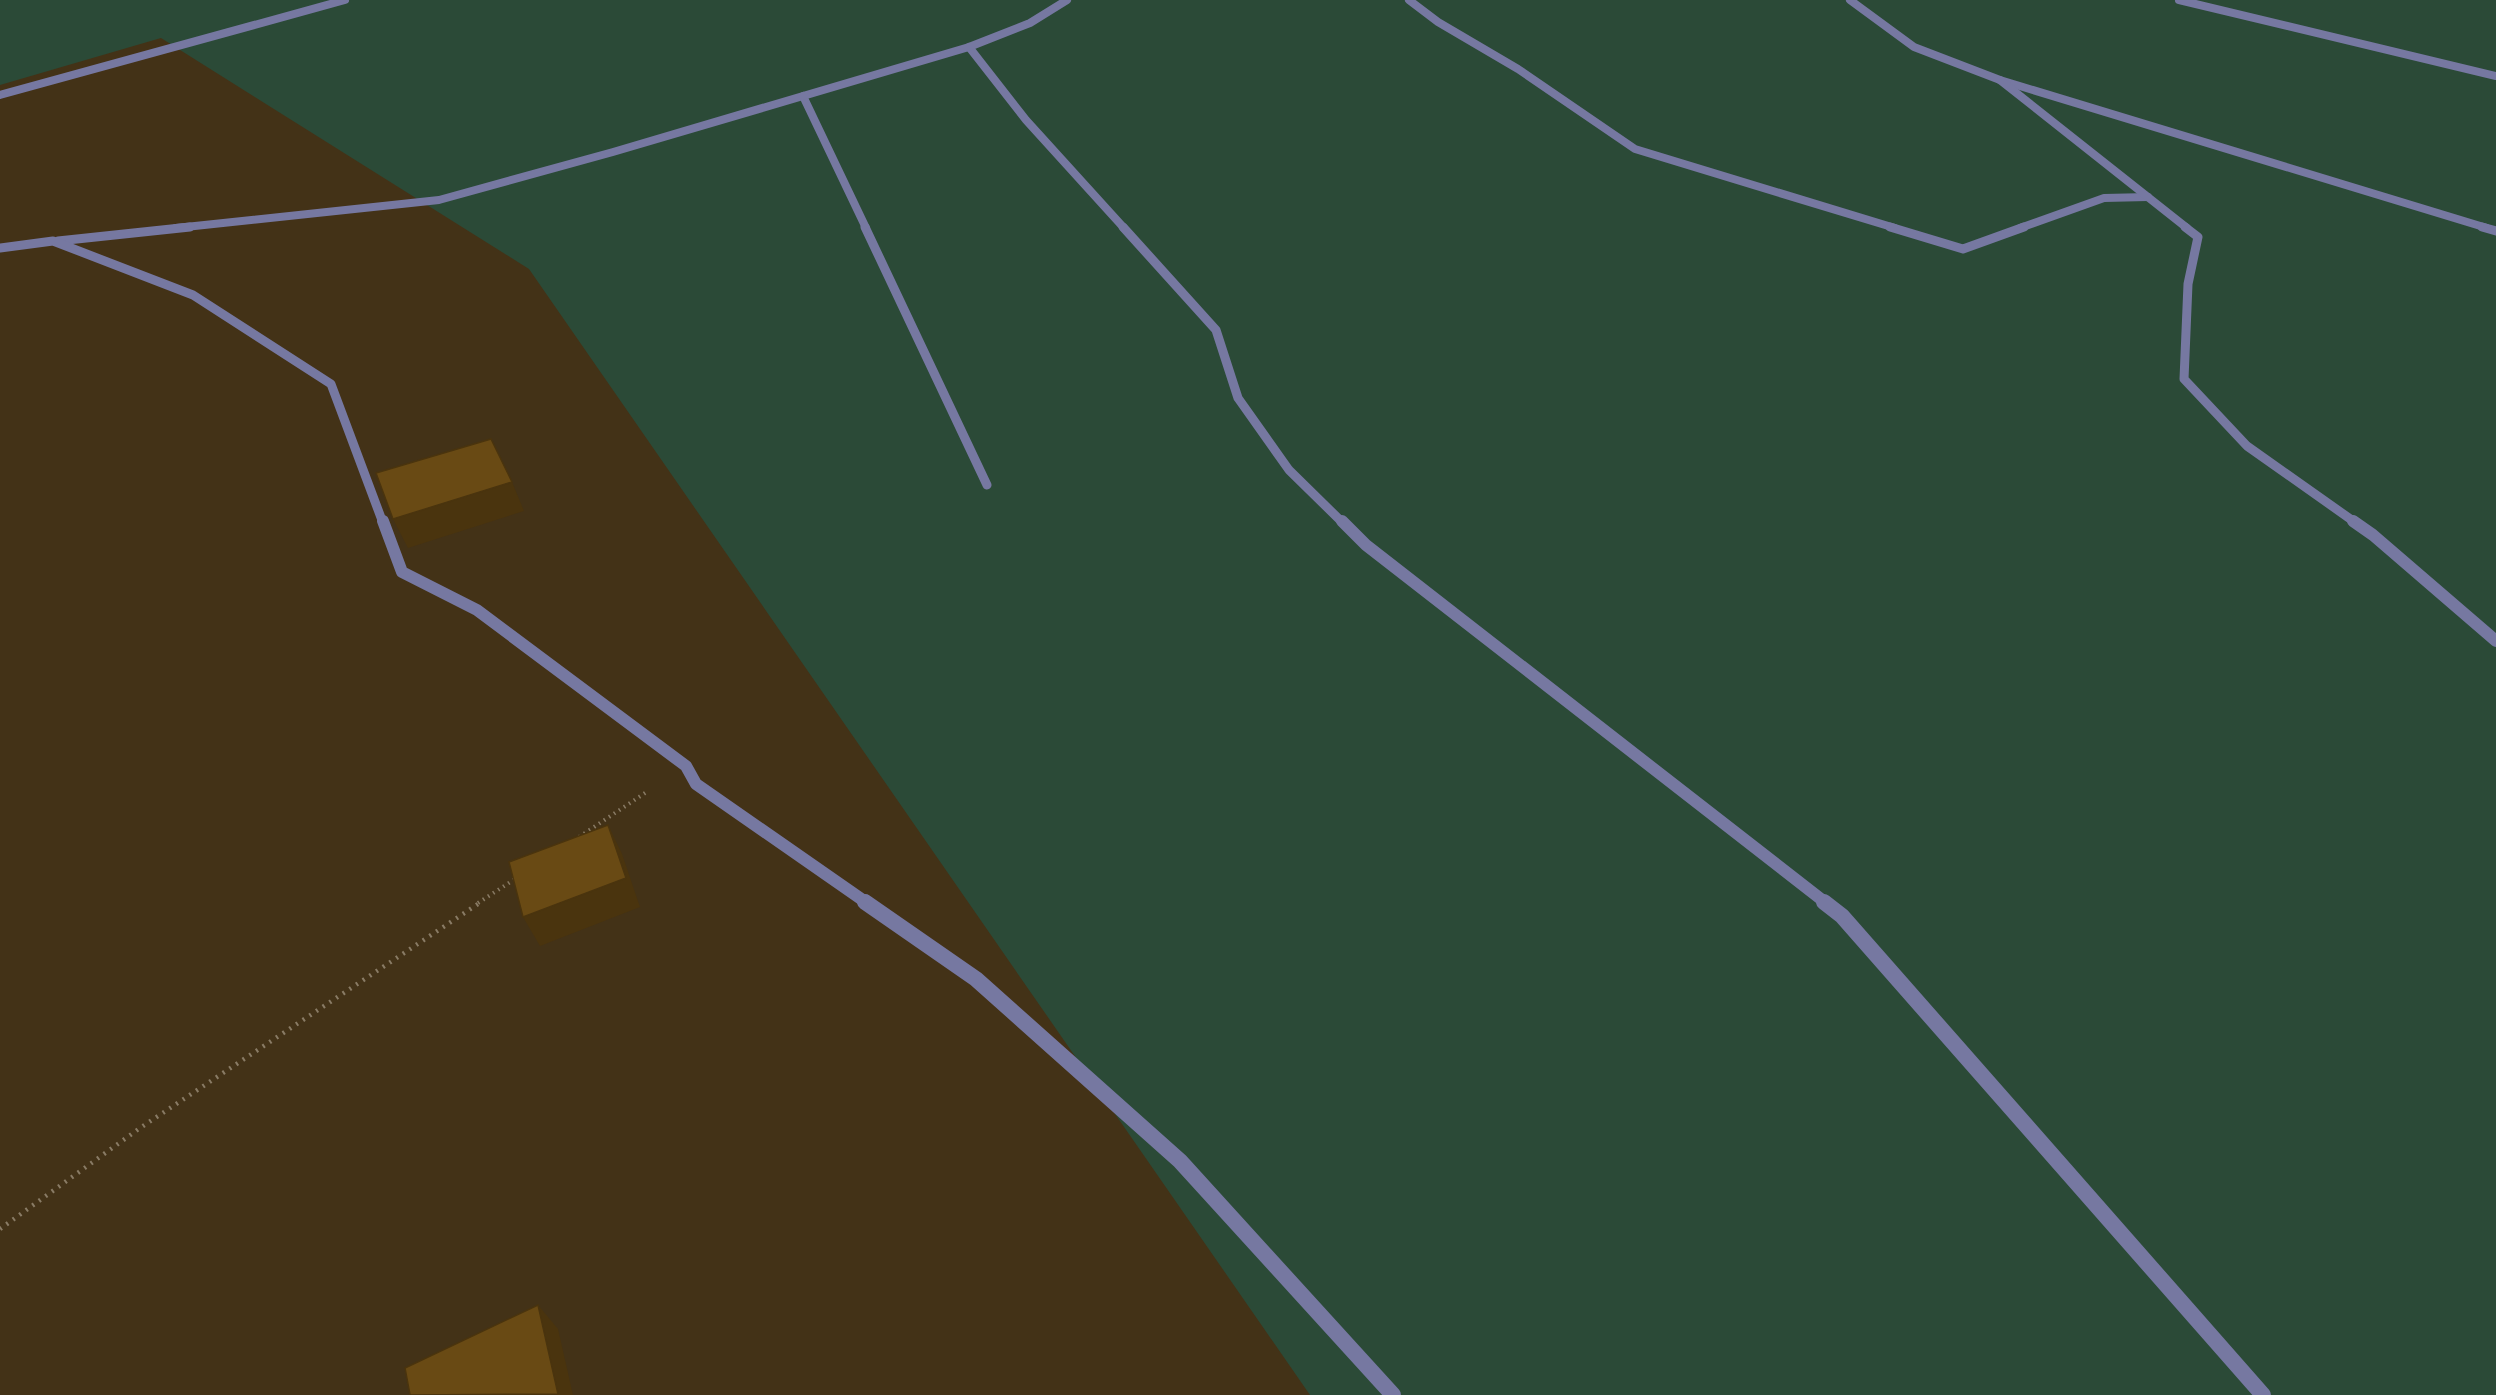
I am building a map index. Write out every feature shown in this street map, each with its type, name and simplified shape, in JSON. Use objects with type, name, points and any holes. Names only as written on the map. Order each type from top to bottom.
[{"type":"street","points":[[0,95],[345,0]]},
{"type":"street","points":[[0,248],[439,200],[969,47],[1030,23],[1067,0]]},
{"type":"street","points":[[1409,0],[1438,22],[1518,69],[1635,149],[1963,249],[2104,198],[2148,197]]},
{"type":"street","points":[[1850,0],[1914,47],[2000,80],[2496,231]]},
{"type":"street","points":[[2179,0],[2496,76]]},
{"type":"street","points":[[969,47],[1026,120],[1216,330],[1238,398],[1289,470],[1366,545],[1842,916],[2263,1395]]},
{"type":"street","points":[[2000,80],[2198,237],[2188,284],[2184,379],[2247,446],[2373,535],[2496,641]]},
{"type":"street","points":[[803,96],[987,484]]},
{"type":"street","points":[[53,241],[194,295],[330,384],[402,572],[477,610],[686,766],[696,784],[976,979],[1180,1161],[1393,1395]]},
{"type":"path","points":[[577,838],[686,766]]},
{"type":"path","points":[[0,1229],[140,1128],[527,871]]},
{"type":"green space","points":[[0,0],[2496,0],[2496,1395],[1310,1395],[529,269],[161,38],[0,85]]},
{"type":"building","points":[[491,439],[512,482],[393,519],[376,473]]},
{"type":"building","points":[[608,825],[626,878],[523,917],[509,862]]},
{"type":"building","points":[[538,1305],[558,1394],[410,1395],[405,1368]]}]
